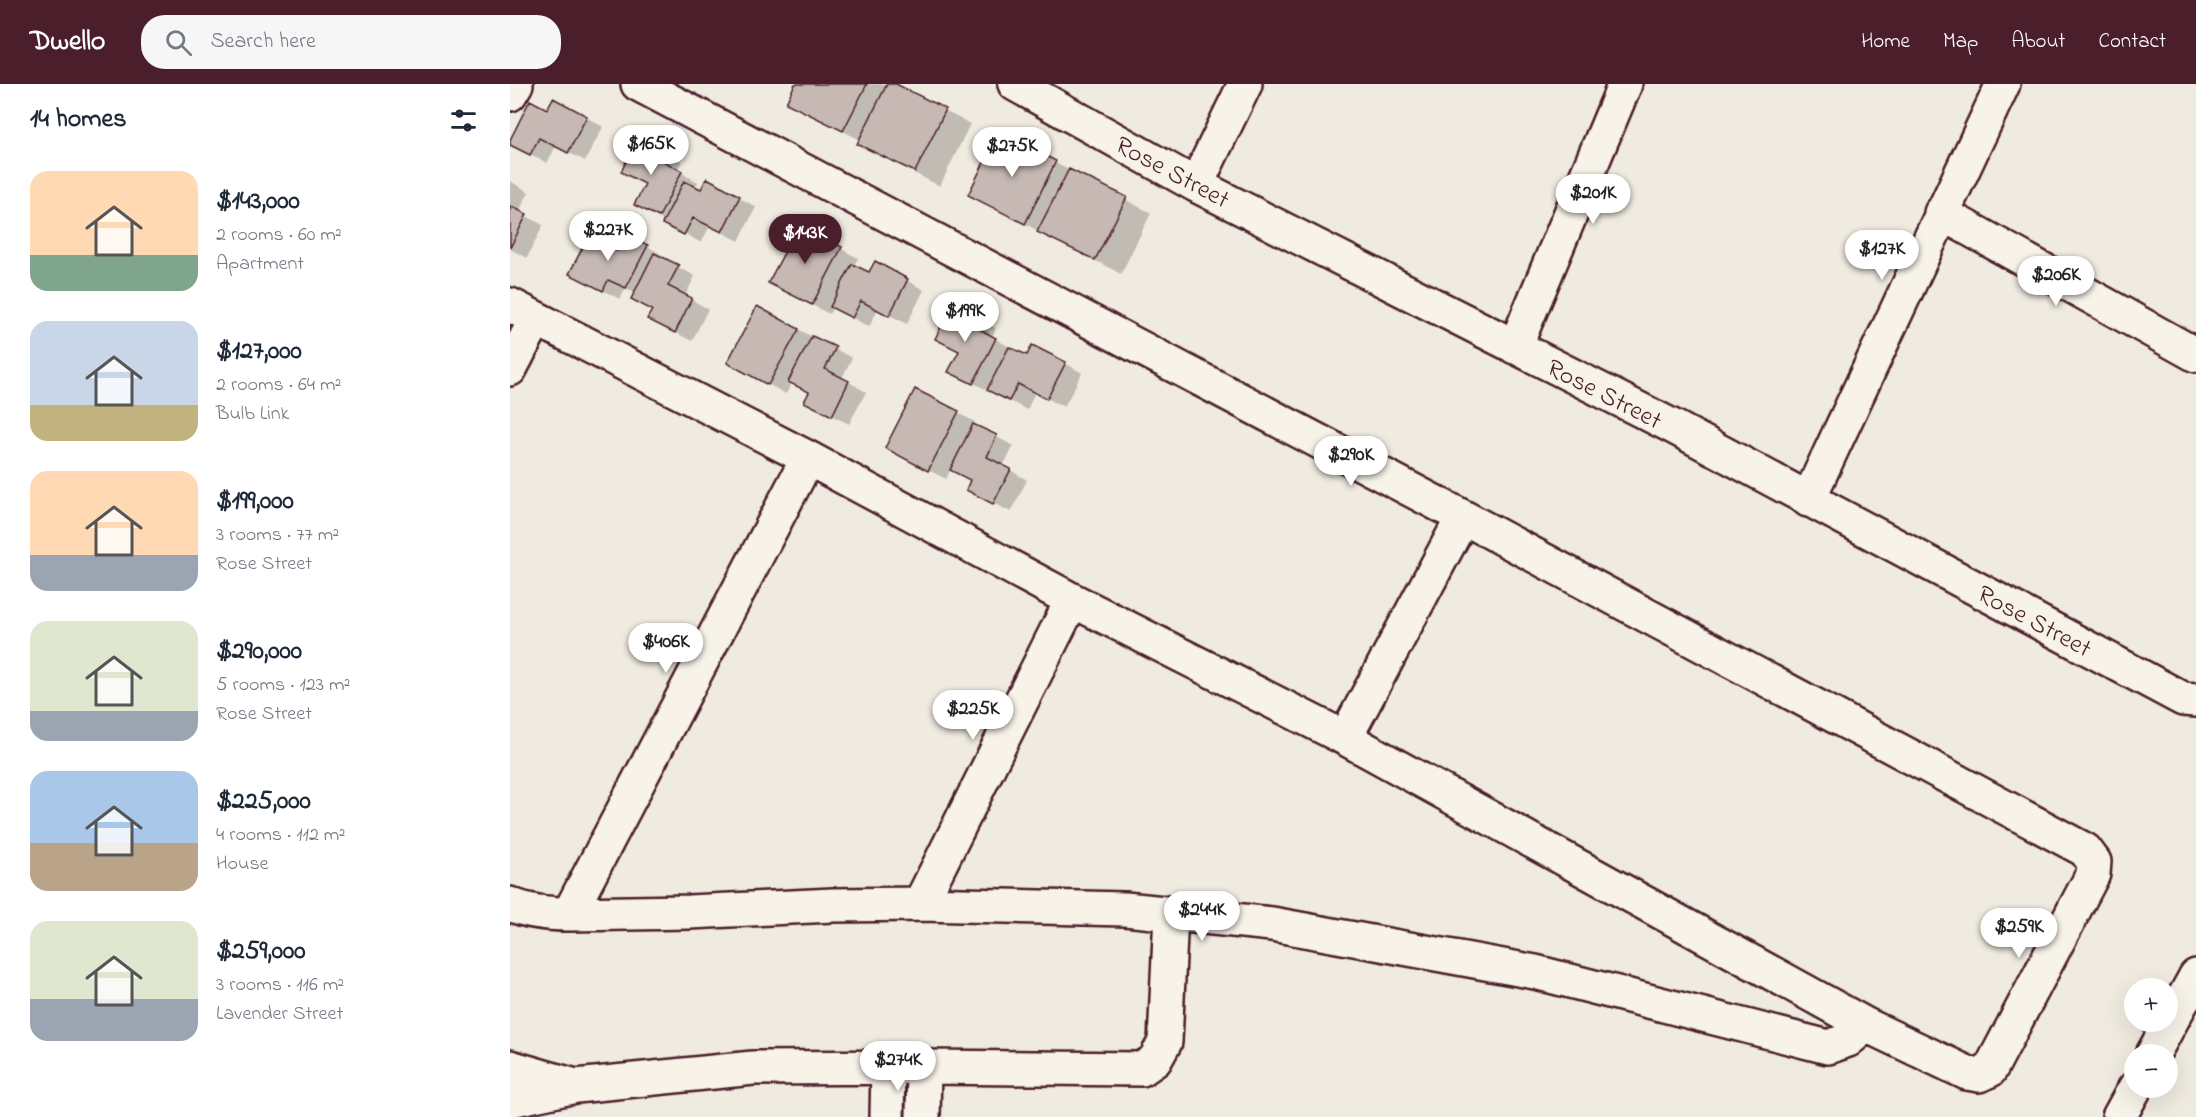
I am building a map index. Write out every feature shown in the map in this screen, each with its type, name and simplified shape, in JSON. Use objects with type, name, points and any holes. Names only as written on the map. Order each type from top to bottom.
[{"type":"street","points":[[510,94],[516,84]]},
{"type":"street","points":[[510,369],[523,312],[808,458],[1072,600],[1346,738],[1866,1025],[1967,1073],[1979,1075],[1989,1070],[2093,874],[2094,862],[2085,850],[1463,517],[639,84]]},
{"type":"street","name":"Rose Street","points":[[1015,84],[1196,184],[1672,426],[2183,699],[2196,700]]},
{"type":"street","points":[[1196,184],[1245,84]]},
{"type":"street","points":[[1515,347],[1625,84]]},
{"type":"street","points":[[1808,500],[2003,84]]},
{"type":"street","points":[[1941,213],[2196,355]]},
{"type":"street","points":[[569,914],[808,458]]},
{"type":"street","points":[[1346,738],[1463,517]]},
{"type":"street","points":[[920,904],[1072,600]]},
{"type":"street","points":[[510,904],[518,908],[552,914],[701,912],[833,905],[920,904],[1125,909],[1272,924],[1535,972],[1828,1047],[1848,1040],[1866,1025]]},
{"type":"street","points":[[510,1100],[576,1086],[753,1068],[924,1067],[1142,1070],[1155,1060],[1164,1042],[1171,914]]},
{"type":"street","points":[[2159,1044],[2196,976]]},
{"type":"street","points":[[510,1067],[576,1086]]},
{"type":"street","points":[[887,1117],[888,1067]]},
{"type":"street","points":[[923,1117],[924,1067]]},
{"type":"street","points":[[2119,1117],[2129,1098]]},
{"type":"building","points":[[795,84],[867,84],[843,131],[786,103]]},
{"type":"building","points":[[887,84],[896,84],[946,109],[915,172],[857,144]]},
{"type":"building","points":[[553,98],[587,116],[568,153],[539,138],[530,155],[510,145],[510,140],[530,100],[547,109]]},
{"type":"building","points":[[999,132],[1056,161],[1025,224],[968,195]]},
{"type":"building","points":[[638,137],[665,151],[661,160],[682,171],[659,217],[634,205],[645,184],[621,172]]},
{"type":"building","points":[[1069,169],[1127,197],[1095,260],[1037,232]]},
{"type":"building","points":[[707,178],[740,196],[722,232],[693,218],[684,235],[662,224],[684,181],[701,189]]},
{"type":"building","points":[[510,206],[527,214],[510,248]]},
{"type":"building","points":[[799,225],[842,247],[812,305],[768,283]]},
{"type":"building","points":[[625,234],[648,245],[626,288],[608,280],[603,291],[569,274],[588,237],[617,251]]},
{"type":"building","points":[[654,253],[679,265],[668,286],[692,298],[675,333],[647,319],[652,310],[631,299]]},
{"type":"building","points":[[875,261],[908,279],[889,316],[861,301],[852,318],[830,307],[852,264],[869,272]]},
{"type":"building","points":[[952,304],[980,317],[975,327],[996,338],[973,384],[948,372],[959,351],[935,339]]},
{"type":"building","points":[[757,306],[799,329],[768,385],[727,363]]},
{"type":"building","points":[[812,336],[836,347],[825,369],[849,381],[832,416],[804,402],[809,392],[788,382]]},
{"type":"building","points":[[1032,345],[1066,362],[1047,399],[1018,384],[1009,401],[987,390],[1009,347],[1027,355]]},
{"type":"building","points":[[915,389],[959,411],[928,471],[885,448]]},
{"type":"building","points":[[973,424],[997,435],[987,457],[1011,469],[993,504],[966,490],[970,480],[950,470]]}]
